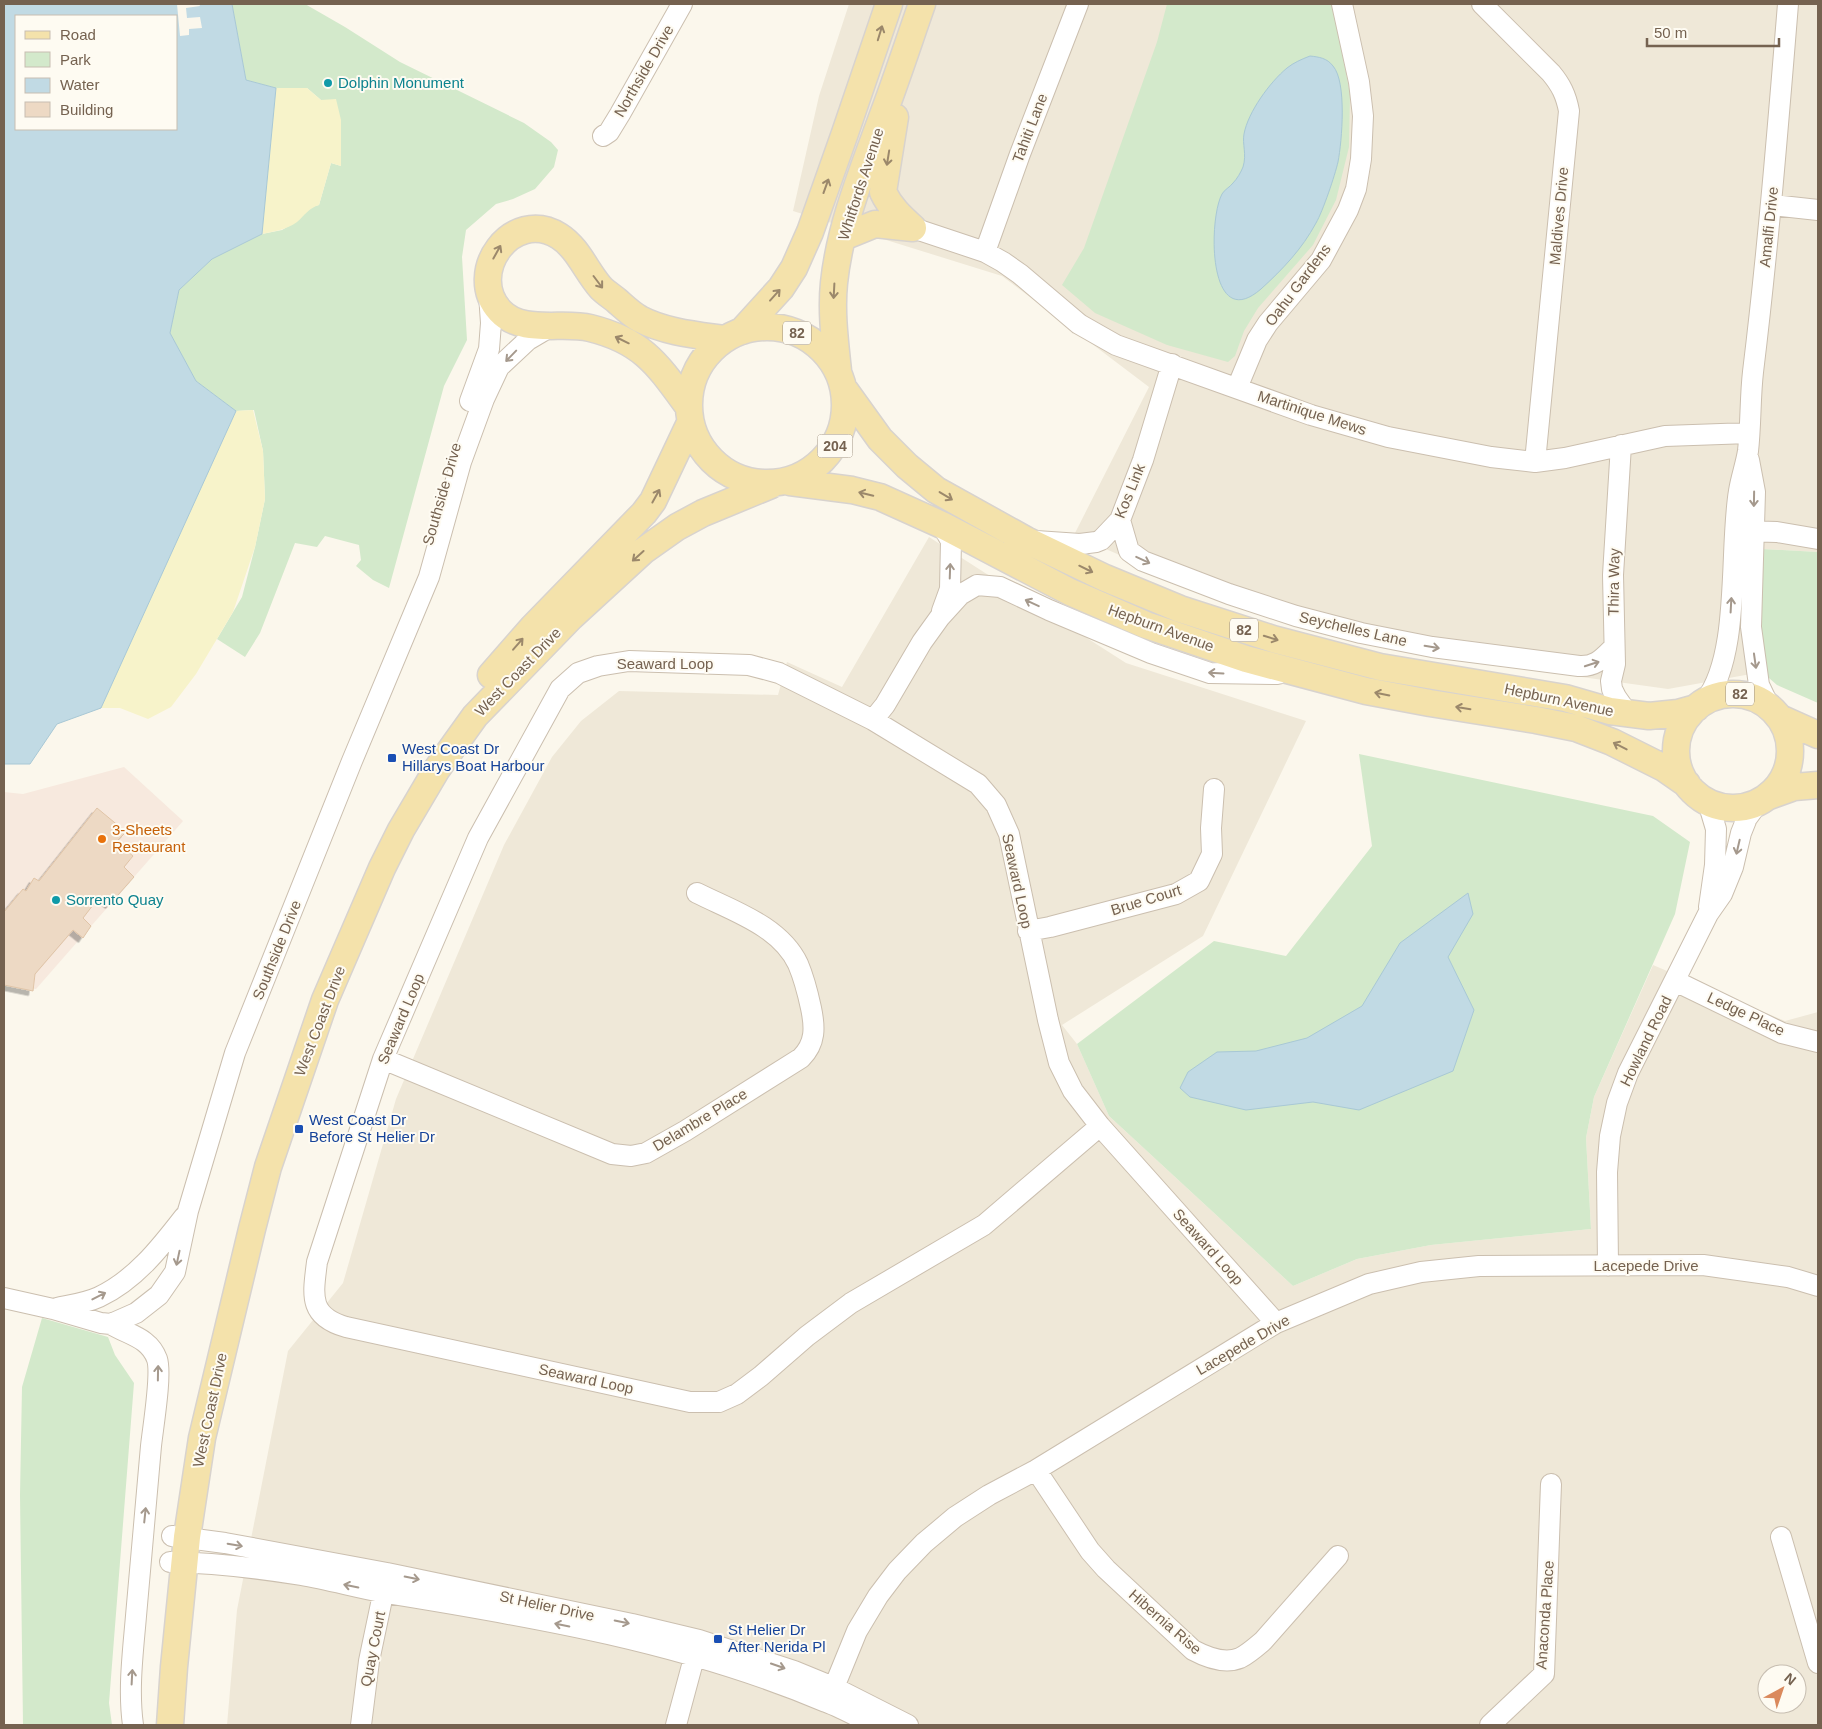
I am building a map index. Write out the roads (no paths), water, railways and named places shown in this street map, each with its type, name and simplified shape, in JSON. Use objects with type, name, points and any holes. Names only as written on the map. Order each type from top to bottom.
[{"type":"main road","name":"Whitfords Avenue","points":[[733,335],[780,288],[794,268],[810,232],[889,4]]},
{"type":"main road","name":"Whitfords Avenue","points":[[841,380],[833,308],[834,283],[843,234],[858,183],[905,58],[922,4]]},
{"type":"main road","points":[[905,58],[883,192],[897,214],[913,228]]},
{"type":"main road","points":[[843,234],[848,236],[875,224],[913,228]]},
{"type":"main road","name":"82","points":[[780,483],[744,481],[719,469],[700,448],[689,414],[656,363],[633,345],[611,334],[589,327],[568,325],[550,327],[514,320],[501,313],[494,304],[489,291],[490,265],[496,251],[503,241],[513,234],[530,229],[550,230],[569,243],[602,289],[639,318],[677,331],[733,335],[760,327],[779,328],[797,333],[814,342],[827,355],[841,380]]},
{"type":"main road","points":[[689,414],[692,380],[704,357],[733,335]]},
{"type":"main road","name":"204","points":[[780,483],[816,468],[835,446],[845,418],[841,380]]},
{"type":"main road","name":"Hepburn Avenue","points":[[841,380],[880,440],[936,490],[1026,540],[1105,578],[1180,609],[1273,639],[1380,667],[1565,698],[1610,711],[1650,716],[1678,713],[1701,704]]},
{"type":"main road","name":"West Coast Drive","points":[[158,1725],[178,1549],[188,1426],[252,1175],[286,1071],[327,959],[380,838],[412,779],[445,729],[533,627],[644,513],[653,501],[689,414]]},
{"type":"main road","name":"Hepburn Avenue","points":[[780,483],[852,490],[880,497],[942,526],[1070,592],[1146,625],[1246,659],[1366,691],[1576,728],[1612,742],[1664,768],[1686,784]]},
{"type":"main road","name":"West Coast Drive","points":[[170,1725],[178,1549],[202,1438],[268,1167],[325,1000],[382,868],[401,830],[438,769],[475,716],[571,617],[643,551],[677,527],[703,513],[780,483]]},
{"type":"main road","name":"82","points":[[1818,735],[1775,712],[1755,698],[1739,694],[1716,696],[1701,704],[1688,716],[1681,727],[1676,750],[1680,774],[1686,784],[1701,799],[1720,807],[1746,808],[1794,787],[1818,785]]},
{"type":"main road","points":[[1764,800],[1778,788],[1785,777],[1790,759],[1790,741],[1775,712]]},
{"type":"street","name":"Northside Drive","points":[[603,136],[609,132],[620,114],[682,4]]},
{"type":"street","name":"Tahiti Lane","points":[[985,252],[1020,154],[1078,4]]},
{"type":"street","name":"Oahu Gardens","points":[[1237,388],[1258,340],[1268,323],[1321,260],[1348,210],[1356,189],[1362,159],[1363,116],[1360,82],[1342,4]]},
{"type":"street","name":"Maldives Drive","points":[[1482,4],[1560,83],[1566,96],[1569,111],[1535,462]]},
{"type":"street","name":"Amalfi Drive","points":[[1701,704],[1717,683],[1723,663],[1744,531],[1755,492],[1748,442],[1753,373],[1772,205],[1788,4]]},
{"type":"street","points":[[1772,205],[1818,210]]},
{"type":"street","name":"Martinique Mews","points":[[913,228],[985,252],[1003,262],[1079,324],[1116,345],[1311,415],[1388,437],[1491,457],[1535,462],[1565,458],[1621,444],[1665,436],[1748,442]]},
{"type":"street","name":"Southside Drive","points":[[379,694],[419,575],[450,460],[489,349],[491,323],[489,291]]},
{"type":"street","name":"Southside Drive","points":[[4,1298],[111,1324],[136,1313],[159,1295],[175,1272],[188,1211],[235,1053],[379,694],[429,577],[461,462],[484,399],[504,362],[528,340],[550,327]]},
{"type":"street","name":"Kos Link","points":[[1026,540],[1080,544],[1096,542],[1101,540],[1120,520],[1143,460],[1172,364]]},
{"type":"street","name":"Thira Way","points":[[1621,444],[1613,574],[1613,648],[1615,664],[1611,681],[1612,690],[1628,714]]},
{"type":"street","name":"Seychelles Lane","points":[[1120,520],[1129,551],[1143,561],[1229,594],[1296,616],[1361,633],[1432,647],[1579,666],[1593,665],[1613,648]]},
{"type":"street","points":[[940,617],[950,589],[951,541],[942,526]]},
{"type":"street","name":"Amalfi Drive","points":[[1744,531],[1751,627],[1759,685],[1775,712]]},
{"type":"street","points":[[1744,531],[1780,532],[1818,539]]},
{"type":"street","points":[[873,720],[885,705],[922,642],[940,617],[960,595],[977,585],[1000,587],[1151,653],[1210,674],[1300,674]]},
{"type":"street","name":"Seaward Loop","points":[[1100,1126],[984,1225],[851,1303],[807,1336],[761,1376],[737,1394],[719,1402],[702,1403],[346,1327],[332,1323],[320,1314],[316,1302],[314,1290],[317,1262],[383,1059],[478,838],[560,689],[578,673],[598,666],[629,661],[749,666],[779,673],[873,720],[978,784],[996,805],[1009,834],[1028,931],[1059,1063],[1073,1091],[1100,1126],[1276,1323]]},
{"type":"street","name":"Brue Court","points":[[1028,931],[1176,894],[1199,880],[1212,854],[1211,828],[1214,789]]},
{"type":"street","name":"Howland Road","points":[[1608,1266],[1607,1172],[1610,1136],[1618,1103],[1628,1074],[1708,914],[1722,894],[1734,868],[1747,818],[1764,800]]},
{"type":"street","name":"Howland Road","points":[[1708,802],[1716,829],[1715,865],[1708,914]]},
{"type":"street","name":"Delambre Place","points":[[383,1059],[612,1154],[631,1156],[646,1153],[685,1131],[801,1058],[808,1050],[813,1038],[813,1021],[807,993],[798,964],[787,946],[769,929],[697,893]]},
{"type":"street","name":"Ledge Place","points":[[1675,981],[1782,1033],[1818,1042]]},
{"type":"street","name":"Southside Drive","points":[[53,1309],[83,1303],[99,1297],[127,1279],[166,1240],[188,1211]]},
{"type":"street","name":"Lacepede Drive","points":[[831,1694],[857,1631],[878,1596],[896,1571],[924,1543],[955,1517],[989,1495],[1036,1470],[1276,1323],[1369,1284],[1421,1272],[1479,1266],[1703,1266],[1788,1277],[1818,1286]]},
{"type":"street","points":[[111,1324],[145,1341],[153,1350],[158,1362],[133,1657],[130,1706],[132,1725]]},
{"type":"street","name":"Hibernia Rise","points":[[1036,1470],[1090,1551],[1106,1570],[1193,1650],[1204,1656],[1217,1659],[1238,1659],[1250,1651],[1263,1641],[1338,1556]]},
{"type":"street","name":"Anaconda Place","points":[[1490,1725],[1544,1674],[1552,1484]]},
{"type":"street","points":[[1781,1537],[1818,1662]]},
{"type":"street","name":"St Helier Drive","points":[[178,1549],[386,1573],[622,1622],[697,1648],[756,1675],[831,1694],[908,1725]]},
{"type":"street","name":"St Helier Drive","points":[[178,1549],[220,1564],[301,1575],[384,1592],[463,1604],[655,1645],[697,1648]]},
{"type":"street","name":"Quay Court","points":[[361,1725],[369,1661],[384,1592],[386,1573]]},
{"type":"street","points":[[676,1725],[697,1648]]},
{"type":"street","name":"St Helier Drive","points":[[831,1694],[874,1725]]},
{"type":"water","points":[[4,4],[232,4],[246,80],[276,88],[262,234],[212,259],[179,290],[170,333],[196,381],[236,411],[101,708],[57,724],[30,764],[4,764]]},
{"type":"water","points":[[1310,56],[1323,58],[1331,63],[1340,85],[1342,98],[1341,140],[1332,184],[1316,223],[1305,241],[1277,274],[1261,289],[1244,299],[1231,297],[1222,286],[1216,268],[1214,248],[1217,207],[1222,194],[1236,180],[1243,167],[1245,158],[1244,134],[1246,125],[1255,107],[1280,74],[1292,64]]},
{"type":"water","points":[[1468,893],[1473,914],[1448,957],[1474,1010],[1453,1071],[1359,1110],[1313,1102],[1246,1110],[1190,1097],[1180,1088],[1188,1072],[1217,1052],[1256,1051],[1307,1038],[1362,1006],[1400,943]]},
{"type":"place","name":"Dolphin Monument","points":[[328,83]]},
{"type":"place","name":"West Coast Dr Hillarys Boat Harbour","points":[[392,758]]},
{"type":"place","name":"3-Sheets Restaurant","points":[[102,839]]},
{"type":"place","name":"Sorrento Quay","points":[[56,900]]},
{"type":"place","name":"West Coast Dr Before St Helier Dr","points":[[299,1129]]},
{"type":"place","name":"St Helier Dr After Nerida Pl","points":[[718,1639]]}]
